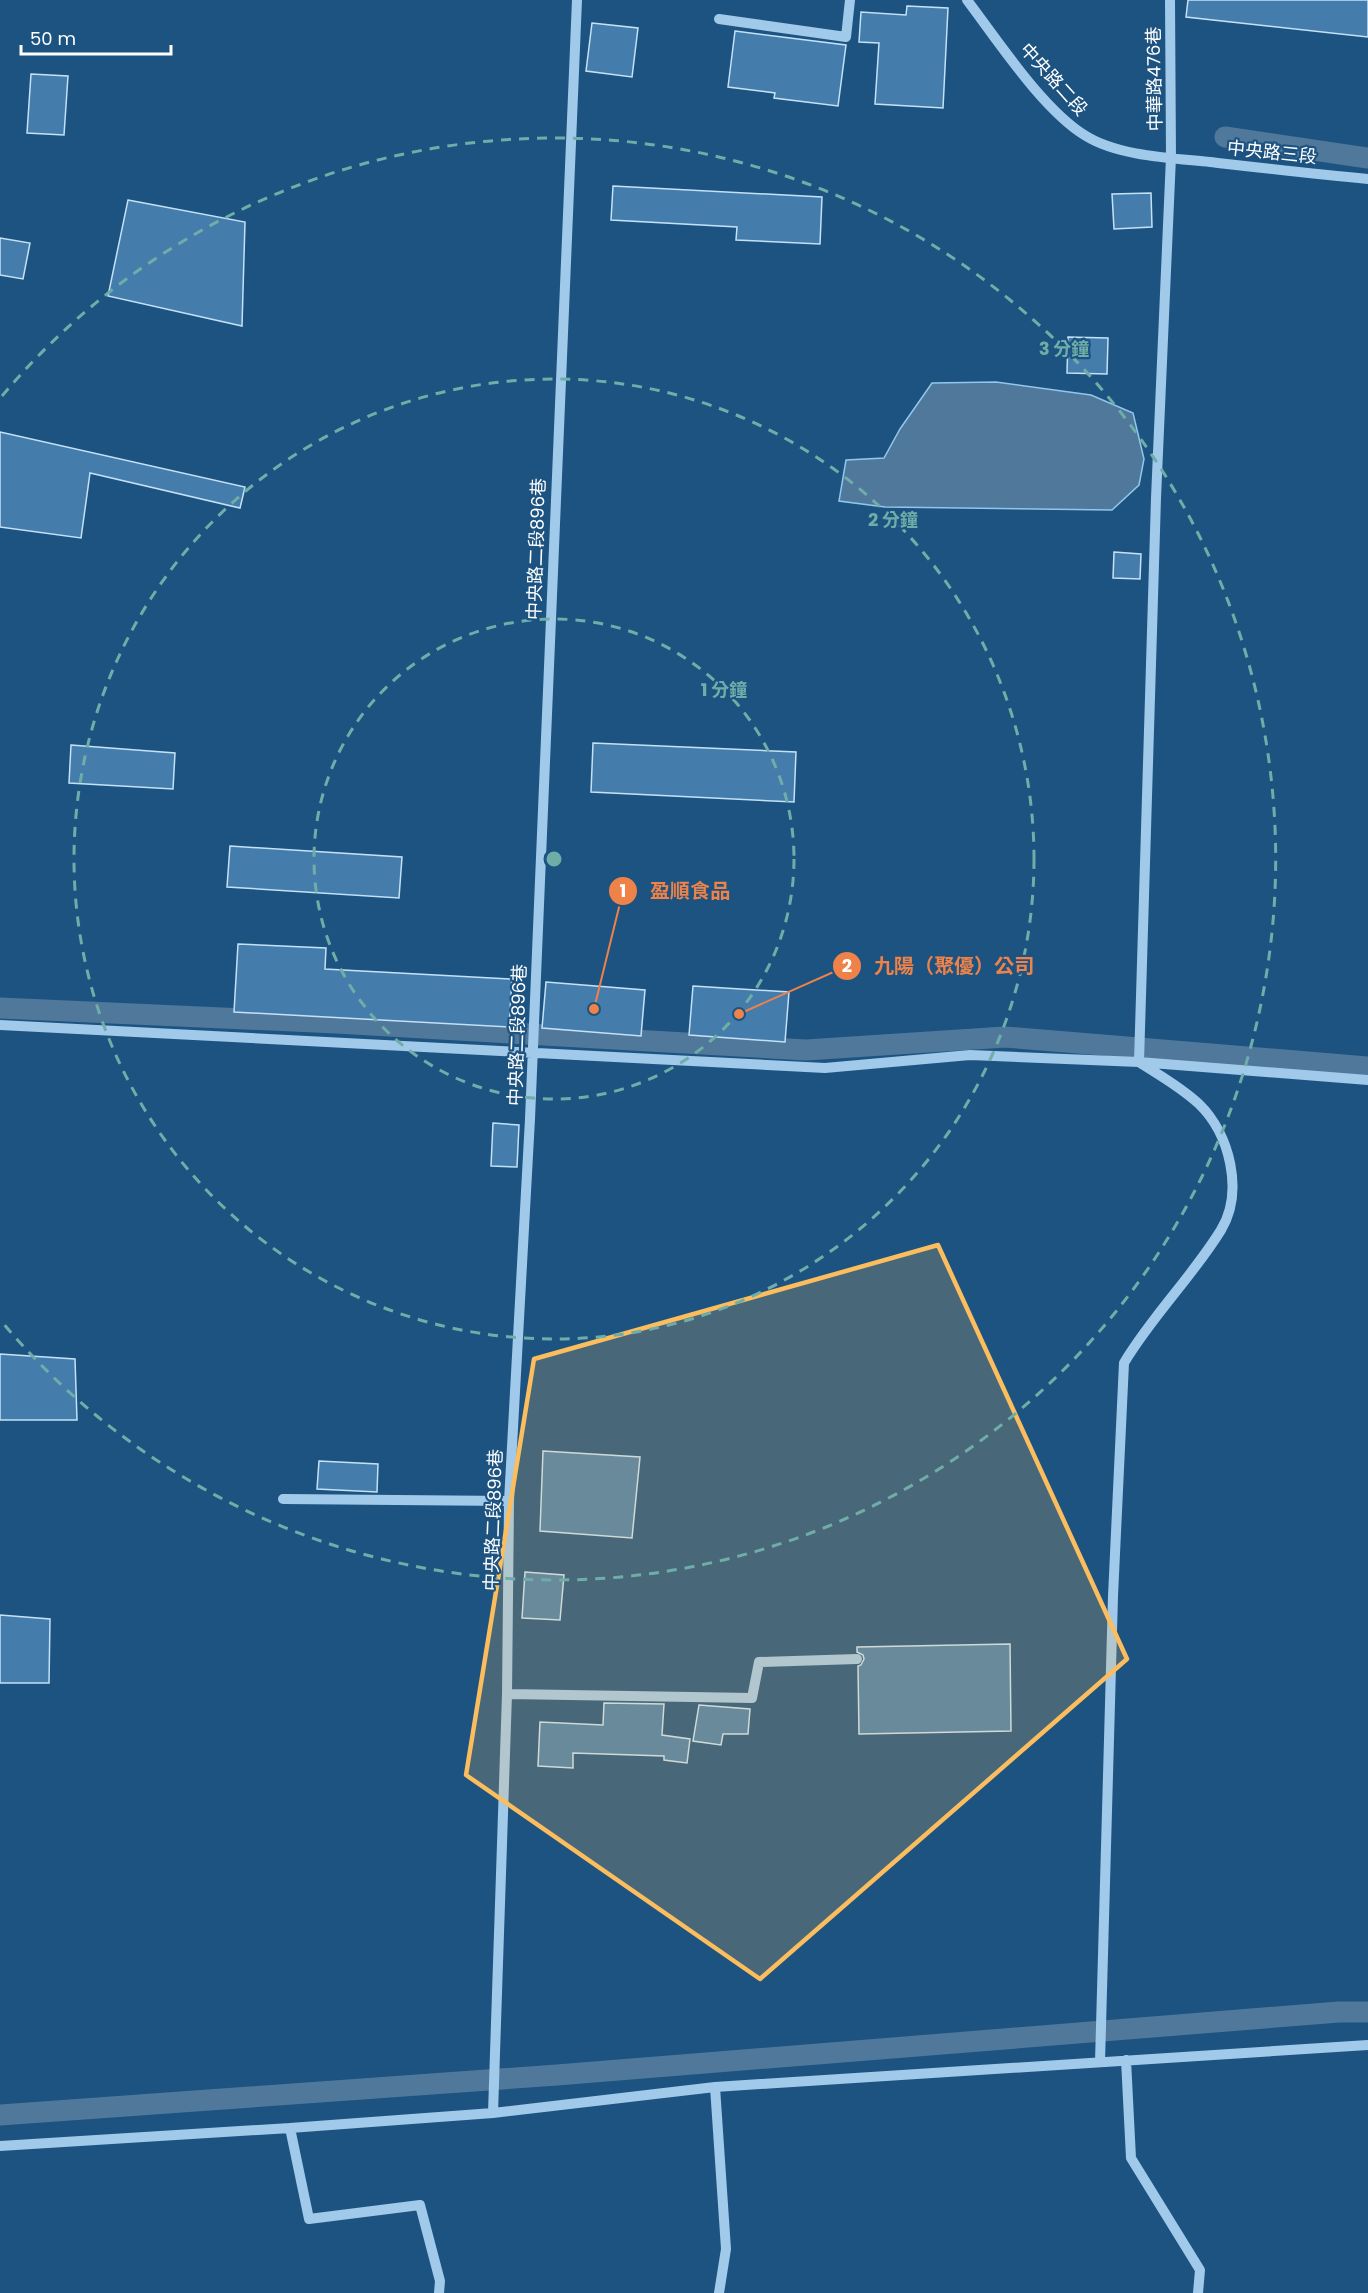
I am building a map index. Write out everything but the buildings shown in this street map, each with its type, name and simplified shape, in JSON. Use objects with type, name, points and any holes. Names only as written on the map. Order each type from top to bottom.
[{"type":"street","name":"中央路二段896巷","points":[[493,2113],[507,1694],[509,1501],[533,1054],[577,0]]},
{"type":"street","points":[[719,19],[846,38],[850,0]]},
{"type":"street","name":"中央路二段","points":[[967,0],[1034,87],[1065,120],[1087,137],[1118,149],[1172,158]]},
{"type":"street","name":"中華路476巷","points":[[1139,1062],[1155,498],[1172,158],[1170,0]]},
{"type":"street","name":"中央路三段","points":[[1172,158],[1368,179]]},
{"type":"street","points":[[0,1025],[825,1068],[970,1055],[1139,1062],[1368,1080]]},
{"type":"street","points":[[1100,2062],[1113,1596],[1124,1363],[1136,1342],[1157,1318],[1222,1229],[1230,1207],[1233,1177],[1225,1147],[1214,1123],[1200,1105],[1180,1088],[1139,1062]]},
{"type":"street","points":[[283,1499],[509,1501]]},
{"type":"street","points":[[507,1694],[752,1698],[759,1662],[857,1659]]},
{"type":"street","points":[[0,2146],[493,2113],[715,2087],[1368,2045]]},
{"type":"street","points":[[1126,2060],[1131,2158],[1200,2270],[1198,2293]]},
{"type":"street","points":[[715,2087],[726,2249],[719,2293]]},
{"type":"street","points":[[290,2128],[309,2219],[420,2205],[440,2281],[439,2293]]},
{"type":"highlighted area","points":[[938,1245],[1127,1659],[760,1979],[466,1775],[534,1359]]},
{"type":"water","points":[[996,382],[1091,395],[1133,413],[1144,459],[1139,485],[1112,510],[885,507],[839,501],[846,460],[884,458],[900,429],[932,383]]},
{"type":"waterway","points":[[1225,137],[1368,158]]},
{"type":"waterway","points":[[0,1008],[336,1023],[806,1050],[1005,1037],[1368,1067]]},
{"type":"waterway","points":[[0,2115],[557,2075],[1339,2012],[1368,2012]]},
{"type":"place","name":"盈順食品","points":[[594,1009]]},
{"type":"place","name":"九陽（聚優）公司","points":[[739,1014]]}]
